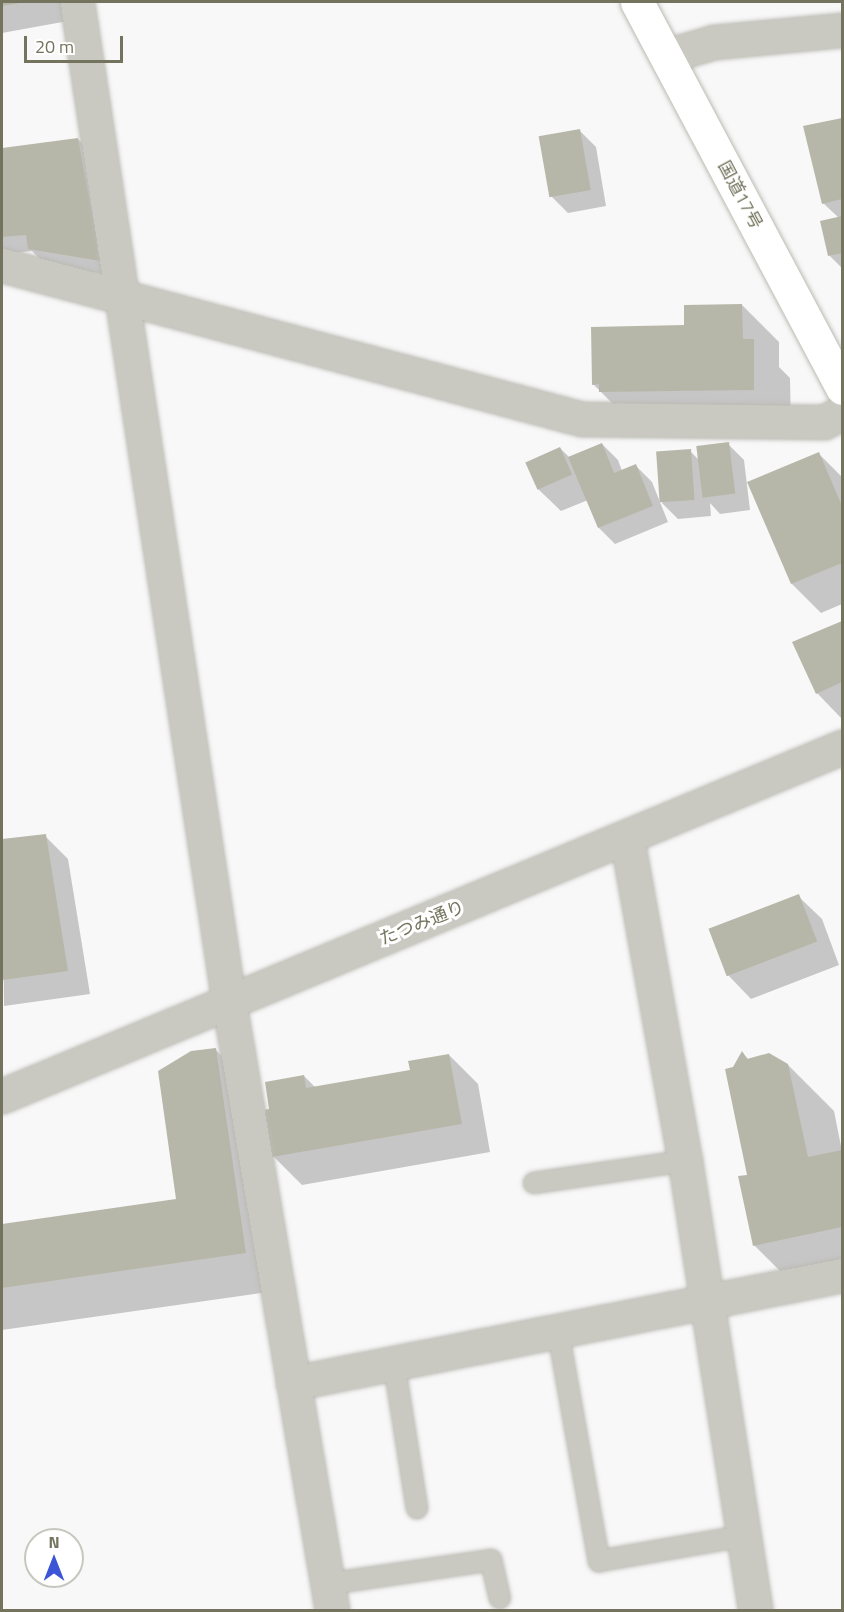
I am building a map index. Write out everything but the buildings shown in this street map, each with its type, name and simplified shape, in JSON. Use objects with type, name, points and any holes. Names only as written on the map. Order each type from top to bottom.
[{"type":"highway","name":"国道17号","points":[[637,2],[843,388]]},
{"type":"street","points":[[77,2],[228,1002],[329,1597]]},
{"type":"street","points":[[666,56],[714,42],[843,30]]},
{"type":"street","points":[[2,266],[582,419],[824,422],[843,413]]},
{"type":"street","name":"たつみ通り","points":[[2,1096],[627,839],[843,747]]},
{"type":"street","points":[[627,839],[685,1161],[755,1611]]},
{"type":"street","points":[[293,1383],[843,1275]]},
{"type":"lane","points":[[534,1183],[685,1161]]},
{"type":"lane","points":[[558,1331],[599,1561],[743,1536]]},
{"type":"lane","points":[[394,1363],[417,1508]]},
{"type":"lane","points":[[329,1597],[492,1560],[500,1598]]}]
